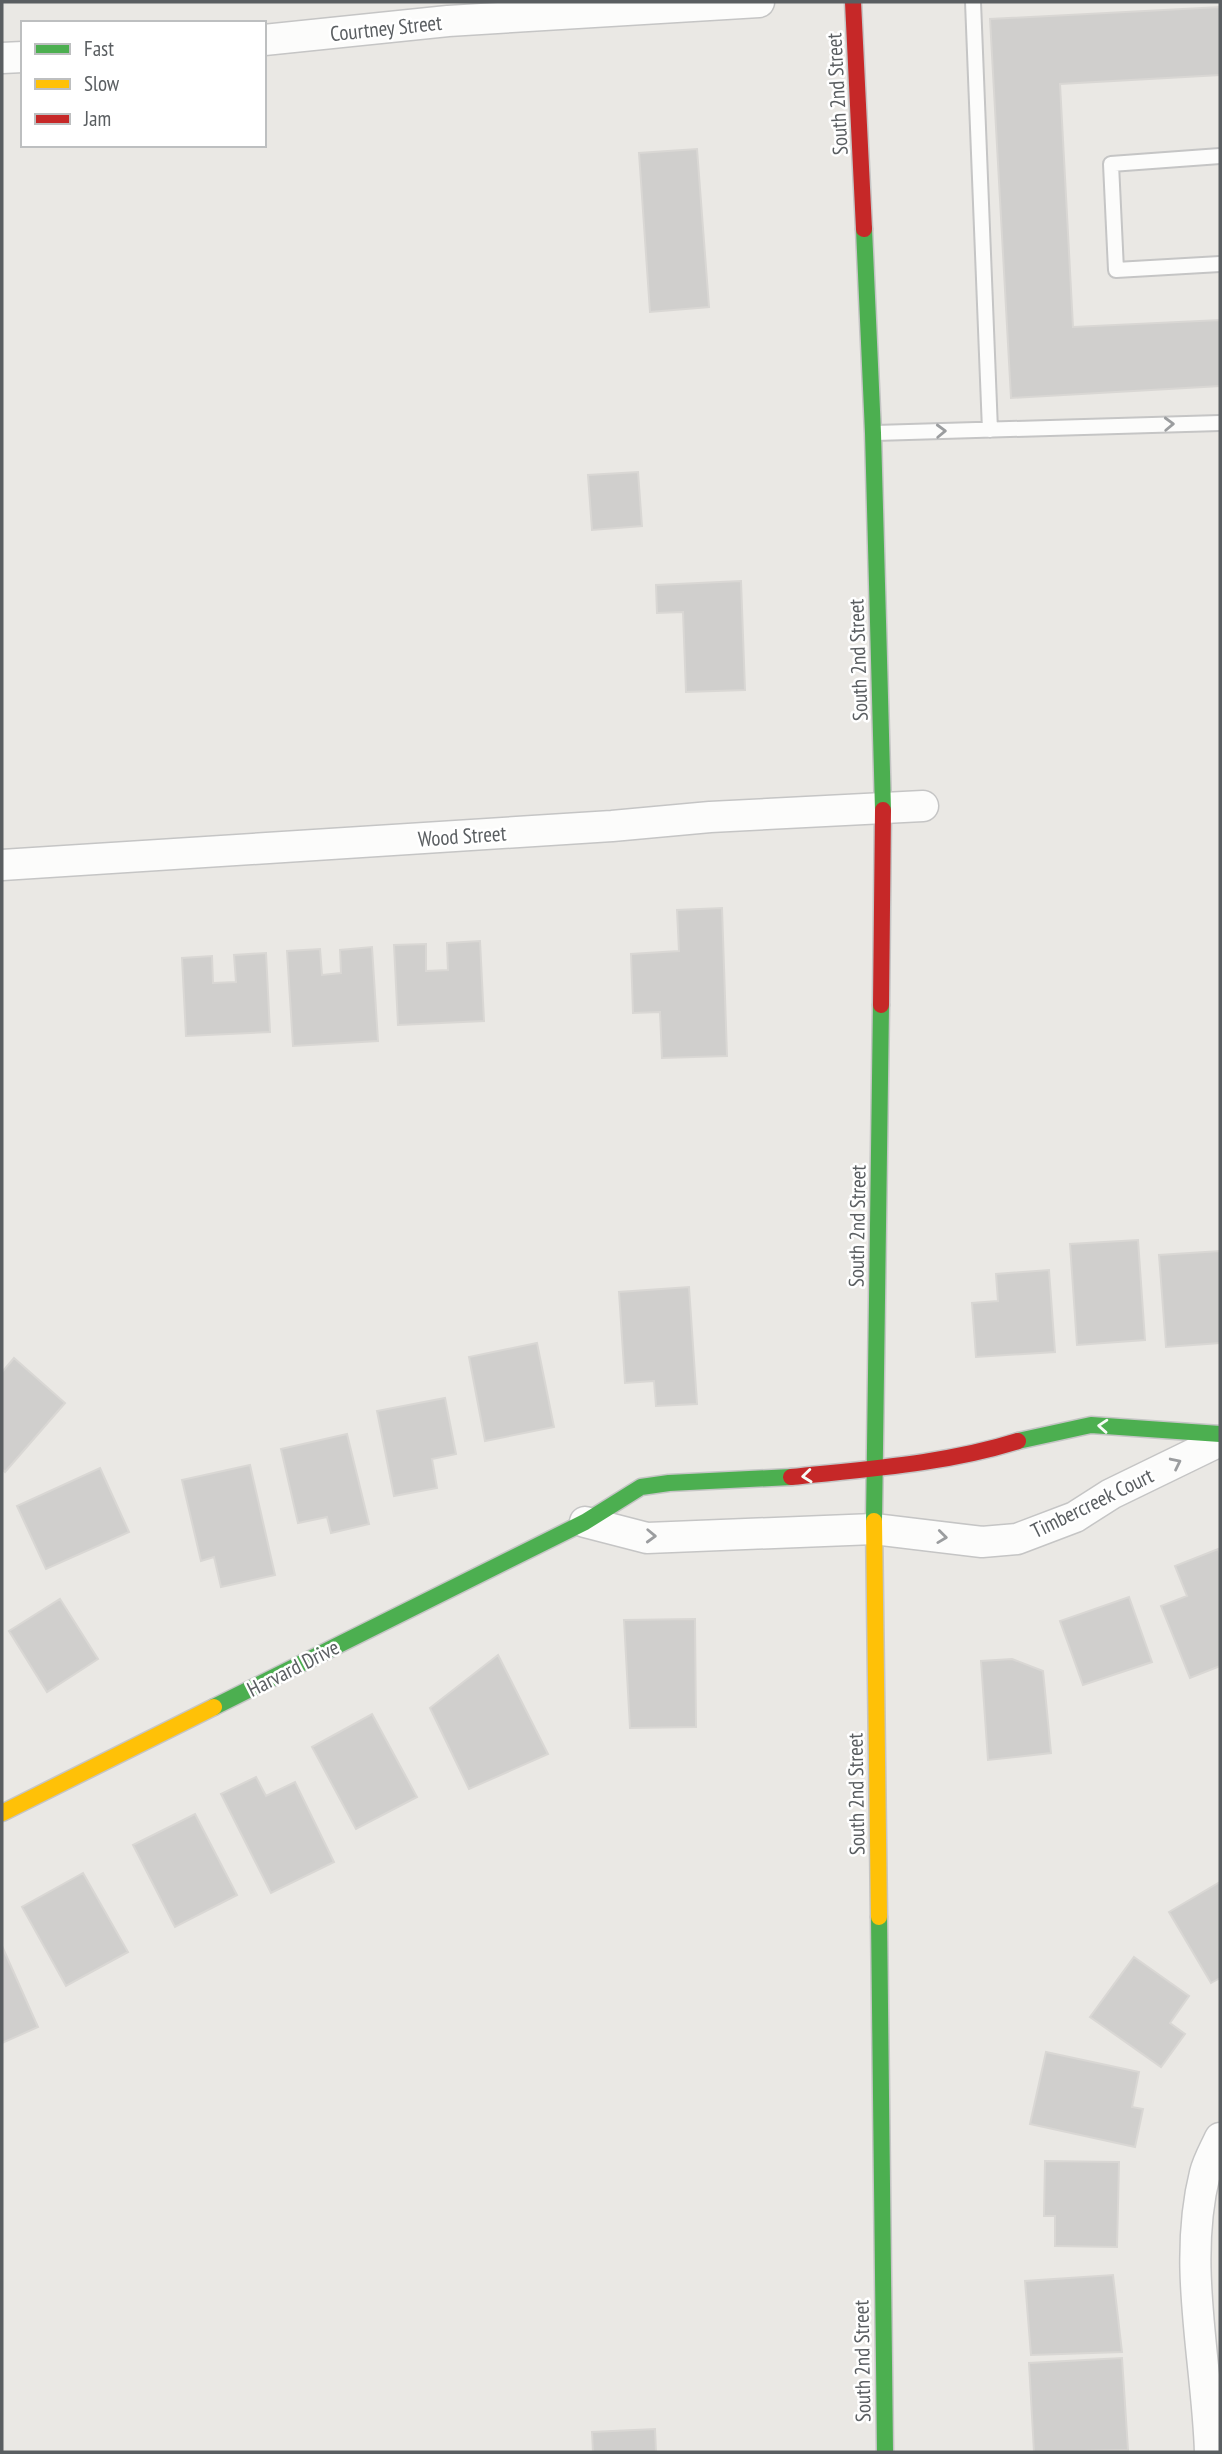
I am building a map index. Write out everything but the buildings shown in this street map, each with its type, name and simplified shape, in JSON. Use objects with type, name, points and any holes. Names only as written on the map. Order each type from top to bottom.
[{"type":"main road","name":"South 2nd Street","points":[[853,2],[873,433],[883,808],[874,1529],[885,2452]]},
{"type":"main road","points":[[875,1468],[987,1451],[1028,1438],[1091,1425],[1220,1434]]},
{"type":"main road","name":"Harvard Drive","points":[[2,1813],[585,1522],[641,1487],[669,1483],[775,1479],[875,1468]]},
{"type":"street","name":"Courtney Street","points":[[266,40],[448,21],[759,2]]},
{"type":"street","points":[[2,58],[21,57]]},
{"type":"street","name":"Wood Street","points":[[2,865],[612,826],[710,817],[923,806]]},
{"type":"street","name":"Timbercreek Court","points":[[874,1529],[982,1542],[1017,1539],[1074,1517],[1111,1494],[1220,1441]]},
{"type":"street","points":[[585,1522],[647,1538],[874,1529]]},
{"type":"street","points":[[1210,2452],[1194,2255],[1197,2213],[1206,2170],[1220,2138]]},
{"type":"lane","points":[[974,2],[990,430]]},
{"type":"lane","points":[[1220,156],[1111,164],[1116,270],[1220,264]]},
{"type":"lane","points":[[873,433],[1220,423]]},
{"type":"traffic: fast","points":[[864,229],[873,433],[883,810]]},
{"type":"traffic: fast","points":[[874,1521],[881,1005]]},
{"type":"traffic: fast","points":[[1018,1441],[1091,1425],[1220,1434]]},
{"type":"traffic: fast","points":[[214,1707],[585,1522],[641,1487],[669,1483],[791,1477]]},
{"type":"traffic: fast","points":[[879,1917],[885,2452]]},
{"type":"traffic: slow","points":[[874,1521],[879,1917]]},
{"type":"traffic: slow","points":[[2,1813],[214,1707]]},
{"type":"traffic: jam","points":[[853,2],[864,229]]},
{"type":"traffic: jam","points":[[881,1005],[883,810]]},
{"type":"traffic: jam","points":[[791,1477],[934,1460],[1018,1441]]}]
